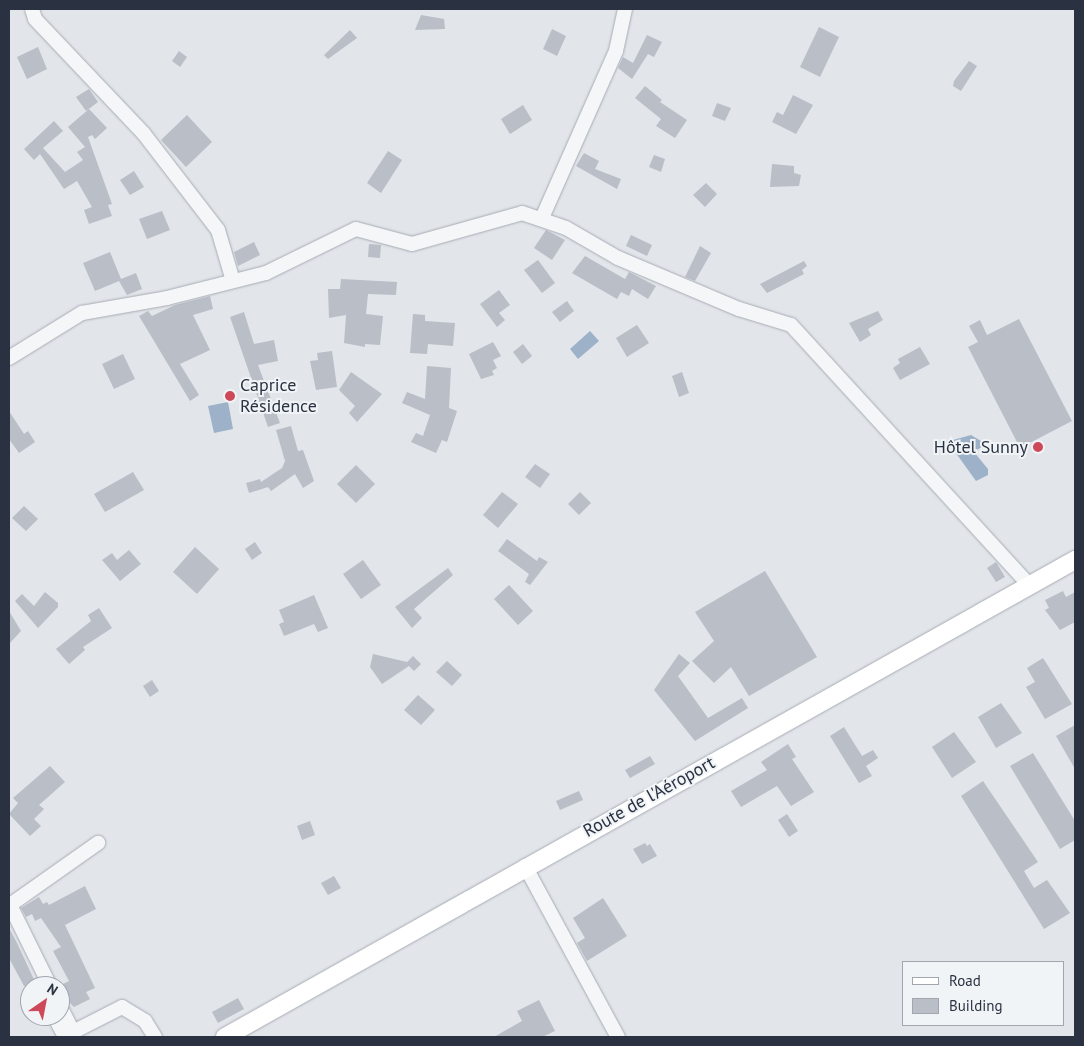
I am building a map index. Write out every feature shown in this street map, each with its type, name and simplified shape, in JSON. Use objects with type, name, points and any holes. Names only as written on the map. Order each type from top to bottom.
[{"type":"main road","name":"Route de l'Aéroport","points":[[225,1037],[357,965],[525,866],[1075,560]]},
{"type":"street","points":[[32,9],[35,19],[144,134],[218,230],[233,281]]},
{"type":"street","points":[[542,218],[616,52],[625,9]]},
{"type":"street","points":[[9,358],[82,313],[266,274],[356,229],[412,244],[522,213],[542,218],[618,258],[739,309],[791,325],[1029,585]]},
{"type":"street","points":[[45,976],[9,904],[98,843]]},
{"type":"street","points":[[525,866],[618,1037]]},
{"type":"street","points":[[9,922],[35,976]]},
{"type":"street","points":[[70,1026],[73,1032],[122,1007],[152,1032]]},
{"type":"water","points":[[590,331],[599,341],[578,359],[570,349]]},
{"type":"water","points":[[228,402],[233,429],[214,433],[208,406]]},
{"type":"water","points":[[971,435],[981,441],[983,446],[974,452],[988,469],[988,475],[976,481],[953,449],[953,440]]},
{"type":"building","points":[[421,15],[444,19],[445,29],[415,30]]},
{"type":"building","points":[[819,27],[839,37],[820,77],[800,67]]},
{"type":"building","points":[[552,29],[566,36],[557,56],[543,49]]},
{"type":"building","points":[[350,30],[357,38],[328,59],[324,55]]},
{"type":"building","points":[[647,35],[662,42],[654,57],[648,54],[632,79],[618,68],[623,57],[633,63]]},
{"type":"building","points":[[38,47],[47,69],[27,79],[17,57]]},
{"type":"building","points":[[179,51],[187,57],[180,67],[172,61]]},
{"type":"building","points":[[969,61],[977,66],[961,91],[953,86],[954,81]]},
{"type":"building","points":[[645,86],[662,100],[660,102],[687,120],[675,138],[656,126],[661,119],[635,98]]},
{"type":"building","points":[[89,89],[98,102],[86,111],[76,97]]},
{"type":"building","points":[[793,95],[813,105],[796,134],[772,122],[777,112],[783,115]]},
{"type":"building","points":[[717,103],[731,108],[725,121],[712,116]]},
{"type":"building","points":[[523,105],[532,120],[510,134],[501,119]]},
{"type":"building","points":[[89,109],[107,128],[95,139],[92,135],[88,137],[112,204],[108,205],[112,216],[89,224],[84,210],[92,207],[77,181],[64,189],[40,154],[34,160],[24,149],[54,121],[63,131],[43,148],[65,172],[83,160],[77,152],[85,147],[68,127]]},
{"type":"building","points":[[187,115],[212,142],[186,167],[161,140]]},
{"type":"building","points":[[388,151],[402,160],[381,193],[367,183]]},
{"type":"building","points":[[584,153],[599,161],[595,169],[621,179],[617,189],[576,166]]},
{"type":"building","points":[[654,155],[665,159],[661,172],[649,167]]},
{"type":"building","points":[[772,164],[794,166],[794,173],[801,175],[799,186],[770,187]]},
{"type":"building","points":[[134,171],[144,187],[130,195],[120,180]]},
{"type":"building","points":[[706,183],[717,194],[705,207],[693,195]]},
{"type":"building","points":[[162,211],[170,230],[147,239],[139,219]]},
{"type":"building","points":[[546,230],[565,240],[552,260],[534,248]]},
{"type":"building","points":[[631,235],[652,245],[647,256],[626,246]]},
{"type":"building","points":[[254,242],[260,255],[238,266],[234,252]]},
{"type":"building","points":[[369,244],[381,245],[380,258],[368,257]]},
{"type":"building","points":[[700,246],[711,253],[695,281],[685,277]]},
{"type":"building","points":[[110,252],[121,279],[136,273],[142,289],[127,295],[119,281],[95,291],[83,263]]},
{"type":"building","points":[[585,256],[625,279],[629,272],[656,286],[648,299],[632,289],[629,296],[621,292],[617,299],[572,273]]},
{"type":"building","points":[[538,260],[555,283],[542,293],[524,270]]},
{"type":"building","points":[[804,261],[807,266],[802,270],[804,274],[767,293],[760,284]]},
{"type":"building","points":[[341,279],[397,282],[396,295],[368,294],[366,314],[383,316],[380,345],[365,344],[365,347],[344,343],[346,315],[329,318],[328,289],[340,289]]},
{"type":"building","points":[[499,290],[510,305],[499,313],[505,320],[497,327],[480,304]]},
{"type":"building","points":[[210,296],[213,309],[193,315],[210,350],[180,364],[199,395],[190,401],[139,316],[148,311],[152,316],[175,305]]},
{"type":"building","points":[[567,301],[574,311],[560,322],[552,312]]},
{"type":"building","points":[[878,311],[883,320],[868,329],[871,335],[860,342],[849,323]]},
{"type":"building","points":[[244,312],[254,344],[274,340],[278,361],[258,365],[280,423],[268,427],[230,317]]},
{"type":"building","points":[[413,314],[425,315],[425,321],[455,323],[453,346],[428,344],[427,354],[410,353]]},
{"type":"building","points":[[1019,319],[1072,421],[1020,448],[968,347],[978,342],[969,326],[980,320],[987,335]]},
{"type":"building","points":[[637,325],[649,343],[627,357],[616,338]]},
{"type":"building","points":[[493,342],[501,356],[493,360],[497,368],[492,371],[494,375],[481,379],[469,354]]},
{"type":"building","points":[[523,344],[532,356],[522,364],[513,352]]},
{"type":"building","points":[[920,347],[930,364],[900,380],[893,368],[900,363],[898,359]]},
{"type":"building","points":[[332,351],[337,387],[316,390],[310,361],[318,360],[317,353]]},
{"type":"building","points":[[123,354],[135,379],[114,389],[102,364]]},
{"type":"building","points":[[427,366],[451,368],[449,408],[457,411],[447,442],[442,440],[436,453],[411,442],[416,433],[423,436],[430,415],[402,403],[407,392],[425,399]]},
{"type":"building","points":[[351,372],[382,394],[357,422],[349,413],[355,406],[339,390]]},
{"type":"building","points":[[682,372],[689,393],[679,397],[672,376]]},
{"type":"building","points":[[9,411],[24,434],[28,431],[35,442],[19,453],[9,439]]},
{"type":"building","points":[[291,426],[298,451],[303,450],[314,481],[303,488],[295,474],[271,491],[268,487],[249,493],[246,483],[260,479],[261,482],[282,468],[285,461],[276,430]]},
{"type":"building","points":[[535,464],[550,474],[540,488],[525,477]]},
{"type":"building","points":[[356,465],[375,484],[356,503],[337,484]]},
{"type":"building","points":[[133,472],[144,490],[105,512],[94,494]]},
{"type":"building","points":[[502,492],[518,504],[498,528],[483,515]]},
{"type":"building","points":[[580,492],[591,503],[579,515],[568,504]]},
{"type":"building","points":[[24,506],[38,519],[26,531],[12,518]]},
{"type":"building","points":[[507,539],[537,561],[539,557],[548,562],[530,585],[525,582],[529,574],[498,551]]},
{"type":"building","points":[[255,542],[262,553],[252,560],[245,549]]},
{"type":"building","points":[[195,547],[219,569],[197,594],[173,572]]},
{"type":"building","points":[[129,550],[141,564],[120,581],[102,560],[112,553],[117,560]]},
{"type":"building","points":[[363,560],[381,585],[361,599],[343,574]]},
{"type":"building","points":[[996,562],[1005,577],[996,582],[987,568]]},
{"type":"building","points":[[448,568],[453,575],[414,609],[422,618],[412,628],[395,607]]},
{"type":"building","points":[[765,571],[817,657],[749,696],[731,667],[714,683],[692,661],[714,641],[695,612]]},
{"type":"building","points":[[509,585],[533,611],[518,625],[494,599]]},
{"type":"building","points":[[1063,591],[1066,597],[1075,592],[1075,622],[1060,630],[1045,610],[1049,608],[1045,600]]},
{"type":"building","points":[[45,592],[58,603],[58,607],[38,628],[15,601],[22,594],[34,606]]},
{"type":"building","points":[[314,595],[328,628],[318,632],[314,624],[284,636],[279,624],[284,622],[279,610]]},
{"type":"building","points":[[99,608],[112,628],[83,647],[85,650],[69,664],[56,649],[91,621],[88,615]]},
{"type":"building","points":[[9,611],[21,631],[9,644]]},
{"type":"building","points":[[373,654],[407,662],[413,656],[421,664],[414,671],[409,666],[382,684],[370,667]]},
{"type":"building","points":[[679,654],[690,663],[678,676],[708,718],[742,698],[748,708],[695,741],[654,690]]},
{"type":"building","points":[[1043,658],[1072,704],[1045,719],[1026,687],[1035,682],[1027,668]]},
{"type":"building","points":[[447,661],[462,675],[452,686],[436,672]]},
{"type":"building","points":[[152,680],[159,691],[150,697],[143,686]]},
{"type":"building","points":[[418,695],[435,710],[421,725],[404,710]]},
{"type":"building","points":[[1001,703],[1022,733],[996,748],[978,717]]},
{"type":"building","points":[[1075,725],[1075,769],[1056,736]]},
{"type":"building","points":[[844,727],[862,756],[873,750],[878,758],[866,766],[872,776],[859,783],[830,736]]},
{"type":"building","points":[[954,732],[976,762],[952,778],[932,747]]},
{"type":"building","points":[[788,744],[796,757],[792,759],[814,792],[791,806],[777,786],[741,807],[731,791],[767,770],[761,762]]},
{"type":"building","points":[[1033,753],[1075,821],[1075,840],[1060,849],[1010,766]]},
{"type":"building","points":[[650,756],[655,764],[630,778],[625,770]]},
{"type":"building","points":[[50,766],[65,782],[39,805],[44,809],[34,819],[41,826],[30,836],[9,814],[18,803],[13,798]]},
{"type":"building","points":[[983,781],[1038,862],[1024,871],[1034,888],[1047,880],[1070,913],[1044,929],[961,796]]},
{"type":"building","points":[[579,791],[583,800],[560,810],[556,801]]},
{"type":"building","points":[[787,814],[798,831],[789,837],[778,820]]},
{"type":"building","points":[[310,821],[315,835],[302,840],[297,826]]},
{"type":"building","points":[[645,843],[647,846],[650,844],[657,856],[642,864],[633,849]]},
{"type":"building","points":[[334,876],[341,888],[328,895],[321,883]]},
{"type":"building","points":[[85,886],[96,909],[65,925],[95,988],[86,992],[90,999],[74,1007],[70,1003],[70,976],[66,976],[53,951],[61,947],[41,918],[35,921],[32,914],[26,917],[21,908],[39,897],[43,904],[47,902],[49,905]]},
{"type":"building","points":[[603,898],[627,936],[587,961],[577,943],[585,938],[573,918]]},
{"type":"building","points":[[9,928],[32,976],[20,976],[20,979],[9,958]]},
{"type":"building","points":[[238,998],[244,1009],[218,1023],[212,1012]]},
{"type":"building","points":[[539,1000],[555,1031],[542,1037],[494,1037],[522,1021],[517,1011]]},
{"type":"place","name":"Caprice Résidence","points":[[230,396]]},
{"type":"place","name":"Hôtel Sunny","points":[[1038,447]]}]
